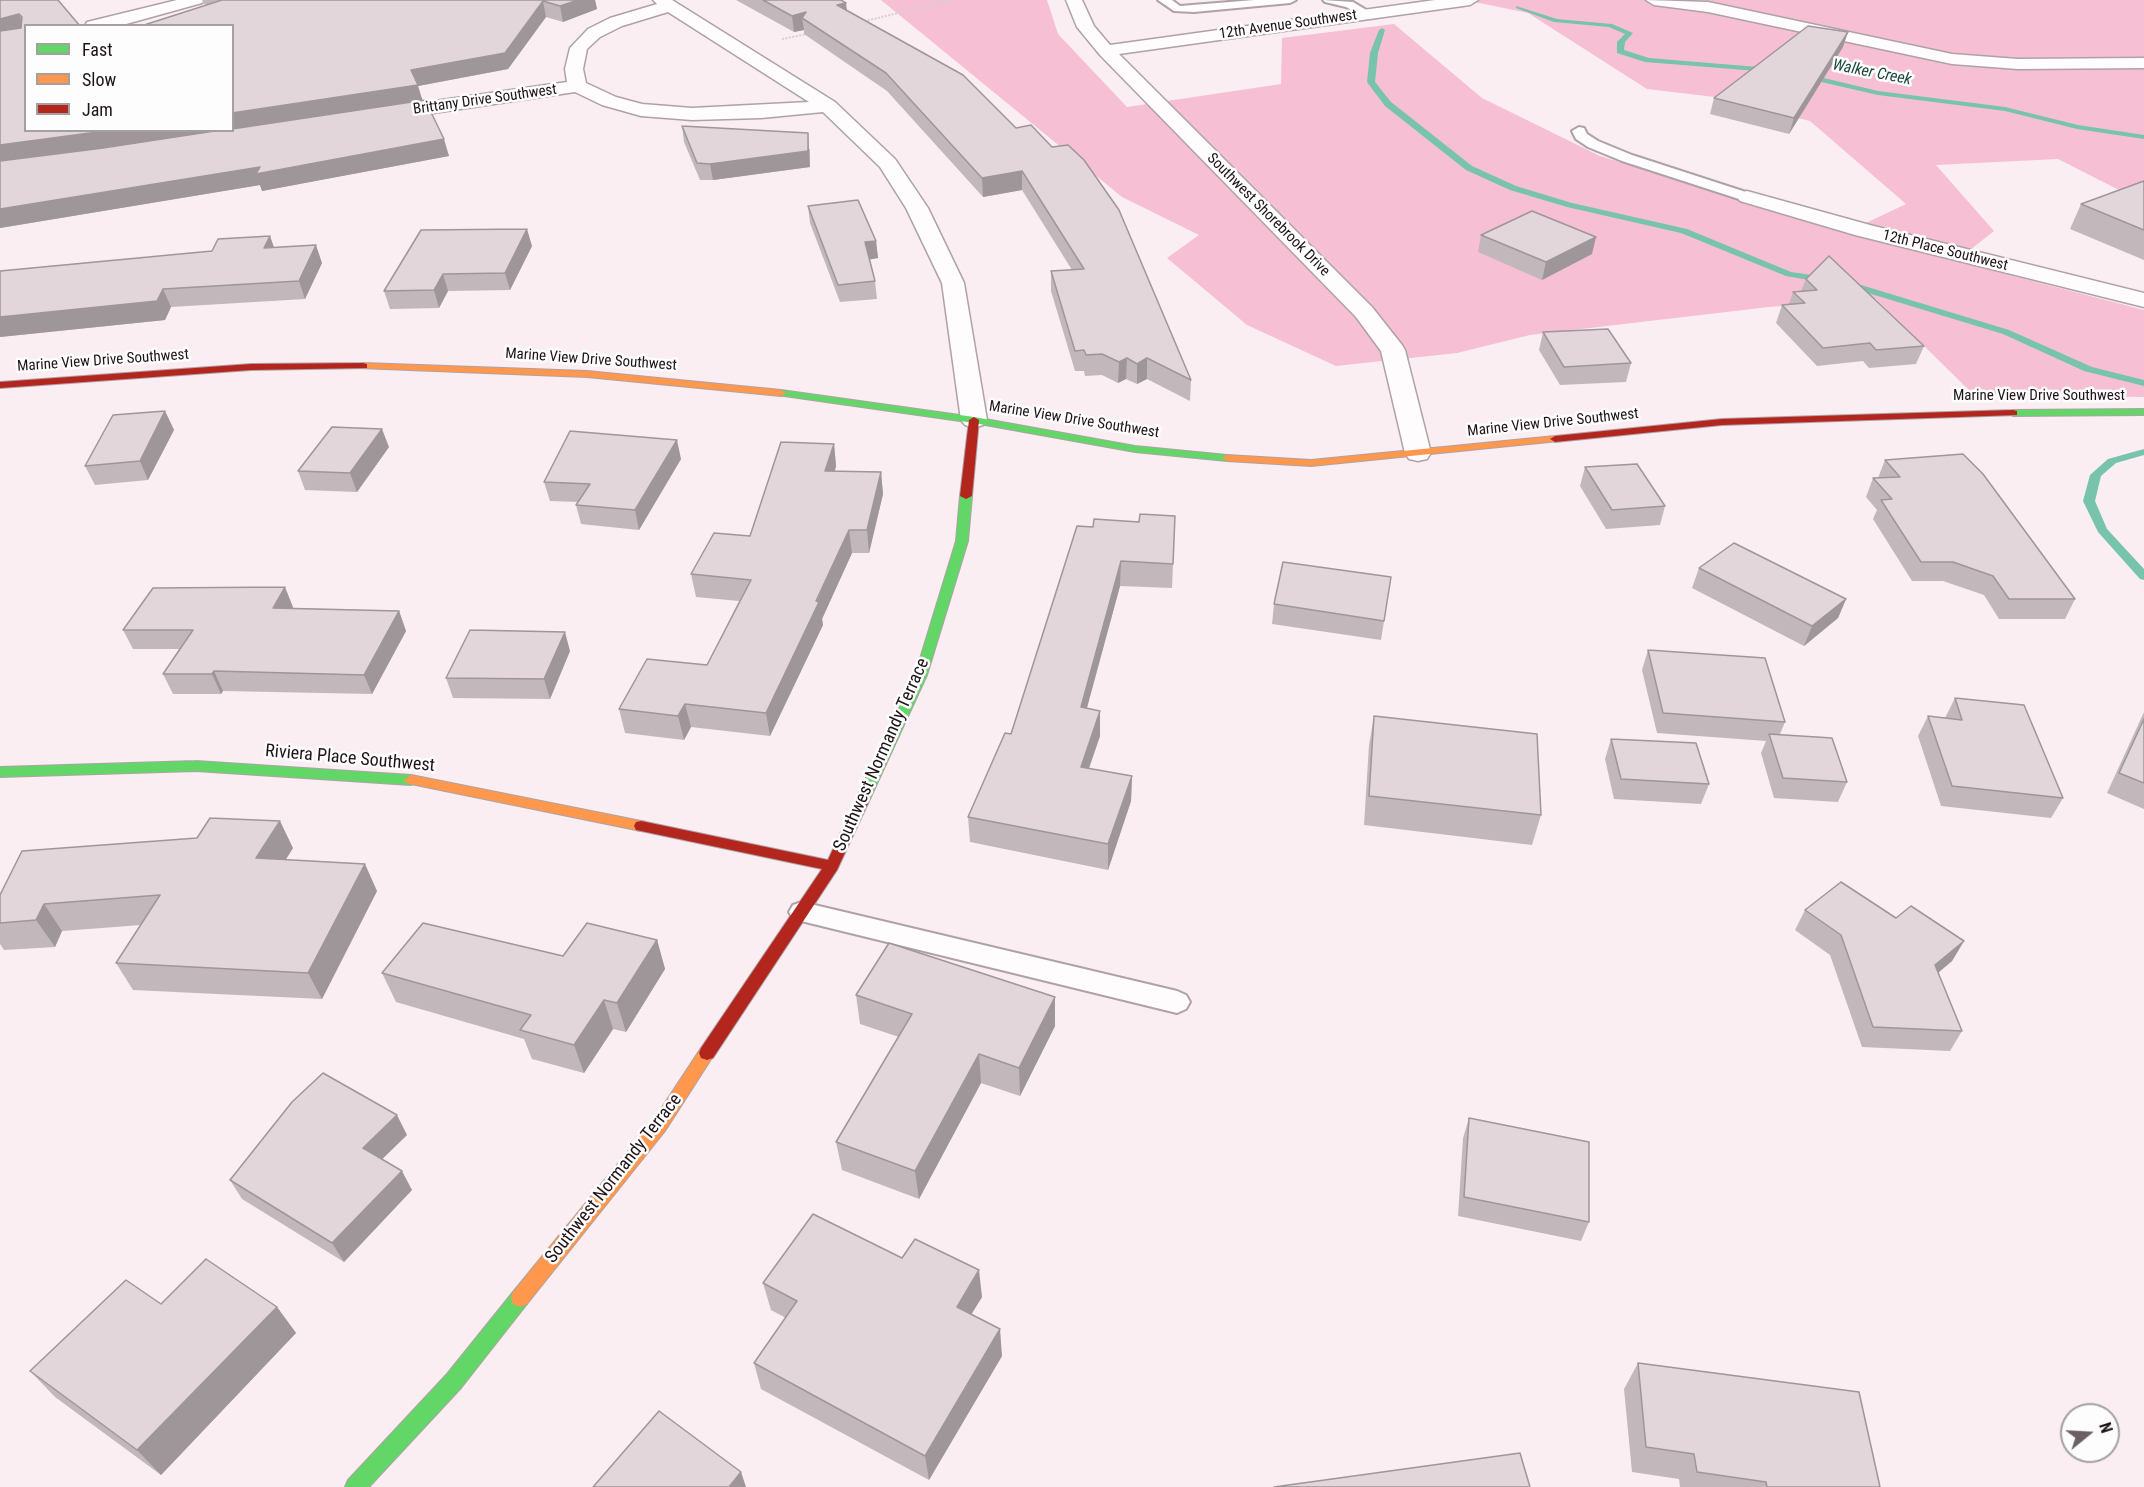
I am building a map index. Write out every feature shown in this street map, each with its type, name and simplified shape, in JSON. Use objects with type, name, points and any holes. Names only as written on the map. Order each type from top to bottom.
[{"type":"street","points":[[102,24],[196,0]]},
{"type":"street","name":"Southwest Shorebrook Drive","points":[[1074,0],[1086,27],[1106,51],[1364,312],[1393,350],[1418,453]]},
{"type":"street","name":"12th Avenue Southwest","points":[[1106,51],[1470,0]]},
{"type":"street","points":[[1654,0],[1708,7],[1952,59],[2018,64],[2144,63]]},
{"type":"street","points":[[665,3],[594,33],[579,48],[574,69],[578,86],[609,101],[641,110],[682,113],[761,112],[828,106]]},
{"type":"street","name":"Southwest Normandy Terrace","points":[[355,1487],[454,1381],[659,1126],[832,866],[921,675],[962,541],[974,420],[952,283],[917,208],[888,163],[828,106],[665,3]]},
{"type":"street","name":"Brittany Drive Southwest","points":[[364,118],[578,86]]},
{"type":"street","name":"12th Place Southwest","points":[[1747,196],[1863,230],[2144,300]]},
{"type":"street","name":"Marine View Drive Southwest","points":[[0,385],[252,367],[402,366],[586,374],[740,387],[974,420],[1135,448],[1245,460],[1311,463],[1722,422],[1940,414],[2144,412]]},
{"type":"street","name":"Riviera Place Southwest","points":[[0,772],[196,766],[423,781],[832,866]]},
{"type":"lane","points":[[1164,0],[1178,9],[1290,0]]},
{"type":"lane","points":[[1329,0],[1348,4],[1367,14]]},
{"type":"lane","points":[[1579,131],[1581,136],[1593,144],[1627,158],[1747,196]]},
{"type":"lane","points":[[802,912],[1178,1002]]},
{"type":"path","points":[[855,23],[952,0]]},
{"type":"path","points":[[740,49],[809,33]]},
{"type":"shaded area","points":[[881,0],[1047,0],[1058,34],[1127,107],[1281,84],[1282,38],[1394,24],[1482,98],[1600,156],[1847,232],[1906,204],[1810,121],[1715,97],[1647,89],[1528,13],[1465,0],[2144,0],[2144,195],[2125,193],[2058,159],[1936,165],[1994,231],[1956,261],[2144,310],[2144,397],[1973,394],[1876,299],[1769,307],[1530,335],[1457,353],[1336,366],[1247,325],[1167,258],[1199,235],[1122,197]]},
{"type":"building","points":[[0,0],[58,0],[78,24],[24,24],[24,132],[97,132],[0,145],[0,31],[21,28],[22,17],[19,14],[0,19]]},
{"type":"building","points":[[222,0],[578,0],[560,6],[543,1],[505,53],[411,70],[418,85],[234,113],[234,24],[147,24]]},
{"type":"building","points":[[763,0],[841,0],[846,3],[837,5],[963,75],[1016,128],[1031,125],[1052,147],[1068,145],[1084,160],[1119,210],[1191,380],[1147,358],[1137,364],[1127,358],[1119,362],[1102,354],[1086,355],[1084,350],[1075,351],[1051,271],[1084,269],[1022,171],[982,178],[886,73],[802,18],[806,12],[792,16]]},
{"type":"building","points":[[1808,26],[1848,32],[1794,118],[1714,98]]},
{"type":"building","points":[[425,100],[444,139],[256,174],[260,167],[0,209],[0,161],[208,132],[234,132],[234,129]]},
{"type":"building","points":[[682,126],[808,133],[808,151],[710,164],[697,163]]},
{"type":"building","points":[[2144,181],[2144,230],[2081,204]]},
{"type":"building","points":[[858,200],[876,241],[865,242],[875,281],[838,285],[808,206]]},
{"type":"building","points":[[1532,211],[1596,237],[1546,262],[1481,235]]},
{"type":"building","points":[[527,229],[505,273],[443,274],[434,290],[384,291],[421,230]]},
{"type":"building","points":[[270,236],[264,248],[316,245],[299,281],[163,289],[157,301],[0,317],[0,271],[212,251],[218,239]]},
{"type":"building","points":[[1829,256],[1924,346],[1876,350],[1870,343],[1823,348],[1782,305],[1805,303],[1793,292],[1817,290],[1806,279]]},
{"type":"building","points":[[1608,329],[1631,363],[1564,367],[1543,332]]},
{"type":"building","points":[[165,411],[140,461],[85,466],[113,415]]},
{"type":"building","points":[[332,427],[382,429],[350,473],[298,471]]},
{"type":"building","points":[[570,431],[677,440],[635,510],[576,505],[590,484],[544,482]]},
{"type":"building","points":[[781,442],[834,444],[825,471],[881,472],[867,530],[849,530],[816,601],[819,602],[766,713],[685,704],[678,716],[619,709],[647,659],[707,665],[751,580],[691,574],[714,533],[750,536]]},
{"type":"building","points":[[1963,454],[1983,474],[2075,599],[2009,599],[1993,576],[1953,562],[1921,562],[1881,500],[1892,499],[1873,478],[1900,477],[1885,460]]},
{"type":"building","points":[[1637,464],[1665,506],[1612,510],[1585,467]]},
{"type":"building","points":[[1140,514],[1175,516],[1173,564],[1121,561],[1081,707],[1100,711],[1081,767],[1132,776],[1108,844],[968,817],[1005,733],[1011,734],[1077,526],[1093,527],[1094,519],[1139,522]]},
{"type":"building","points":[[1734,543],[1846,599],[1812,626],[1699,568]]},
{"type":"building","points":[[1283,562],[1391,577],[1384,621],[1274,604]]},
{"type":"building","points":[[285,587],[273,608],[399,611],[364,675],[214,671],[212,674],[163,674],[193,630],[123,630],[153,588]]},
{"type":"building","points":[[470,630],[565,632],[544,679],[446,678]]},
{"type":"building","points":[[1648,650],[1765,658],[1785,722],[1663,713]]},
{"type":"building","points":[[1955,698],[2024,705],[2063,798],[1952,786],[1928,716],[1962,720]]},
{"type":"building","points":[[1374,716],[1537,734],[1541,815],[1369,796]]},
{"type":"building","points":[[2144,719],[2144,783],[2119,773]]},
{"type":"building","points":[[1769,734],[1832,738],[1847,782],[1783,778]]},
{"type":"building","points":[[1611,739],[1696,743],[1709,784],[1621,779]]},
{"type":"building","points":[[210,818],[280,821],[256,858],[365,864],[308,973],[116,963],[160,895],[44,904],[36,920],[0,923],[0,895],[22,851],[197,838]]},
{"type":"building","points":[[1841,882],[1896,918],[1911,906],[1964,941],[1935,965],[1962,1031],[1873,1027],[1841,935],[1805,910]]},
{"type":"building","points":[[423,923],[563,956],[587,923],[657,940],[617,1003],[604,1000],[574,1045],[520,1030],[531,1015],[382,973]]},
{"type":"building","points":[[889,943],[1055,997],[1019,1068],[979,1054],[915,1171],[836,1142],[912,1014],[856,995]]},
{"type":"building","points":[[323,1073],[397,1115],[363,1148],[402,1171],[332,1243],[230,1180],[292,1102]]},
{"type":"building","points":[[1469,1118],[1589,1142],[1589,1222],[1464,1197]]},
{"type":"building","points":[[813,1214],[902,1258],[915,1239],[979,1270],[957,1307],[1000,1329],[925,1456],[754,1363],[797,1301],[763,1283]]},
{"type":"building","points":[[206,1259],[277,1307],[137,1450],[30,1371],[126,1280],[161,1304]]},
{"type":"building","points":[[1638,1363],[1859,1392],[1880,1487],[1767,1487],[1766,1482],[1697,1472],[1694,1454],[1646,1447]]},
{"type":"building","points":[[659,1411],[741,1472],[729,1487],[593,1487]]},
{"type":"building","points":[[1520,1453],[1530,1487],[1274,1487]]},
{"type":"waterway","name":"Walker Creek","points":[[1518,7],[1556,21],[1610,25],[1629,33],[1621,42],[1620,51],[1648,60],[1770,70]]},
{"type":"waterway","points":[[1382,30],[1374,53],[1371,82],[1388,104],[1469,168],[1513,188],[1570,205],[1684,231],[1789,274],[1826,280]]},
{"type":"waterway","name":"Walker Creek","points":[[1807,76],[1878,93],[2005,109],[2077,127],[2144,137]]},
{"type":"waterway","points":[[1848,284],[2006,332],[2088,369],[2144,383]]},
{"type":"waterway","points":[[2144,452],[2112,461],[2096,475],[2089,501],[2102,530],[2144,576]]},
{"type":"traffic: fast","points":[[781,393],[974,420],[1135,449],[1227,458]]},
{"type":"traffic: fast","points":[[2013,413],[2144,412]]},
{"type":"traffic: fast","points":[[862,801],[921,675],[962,541],[966,496]]},
{"type":"traffic: fast","points":[[0,772],[196,766],[411,780]]},
{"type":"traffic: fast","points":[[355,1487],[454,1381],[520,1298]]},
{"type":"traffic: slow","points":[[363,366],[587,374],[781,393]]},
{"type":"traffic: slow","points":[[1227,458],[1311,463],[1555,439]]},
{"type":"traffic: slow","points":[[411,780],[641,826]]},
{"type":"traffic: slow","points":[[520,1298],[659,1126],[707,1053]]},
{"type":"traffic: jam","points":[[0,385],[251,367],[363,366]]},
{"type":"traffic: jam","points":[[1555,439],[1722,422],[2013,413]]},
{"type":"traffic: jam","points":[[966,496],[974,420]]},
{"type":"traffic: jam","points":[[707,1053],[832,866],[862,801]]},
{"type":"traffic: jam","points":[[641,826],[832,866]]}]
